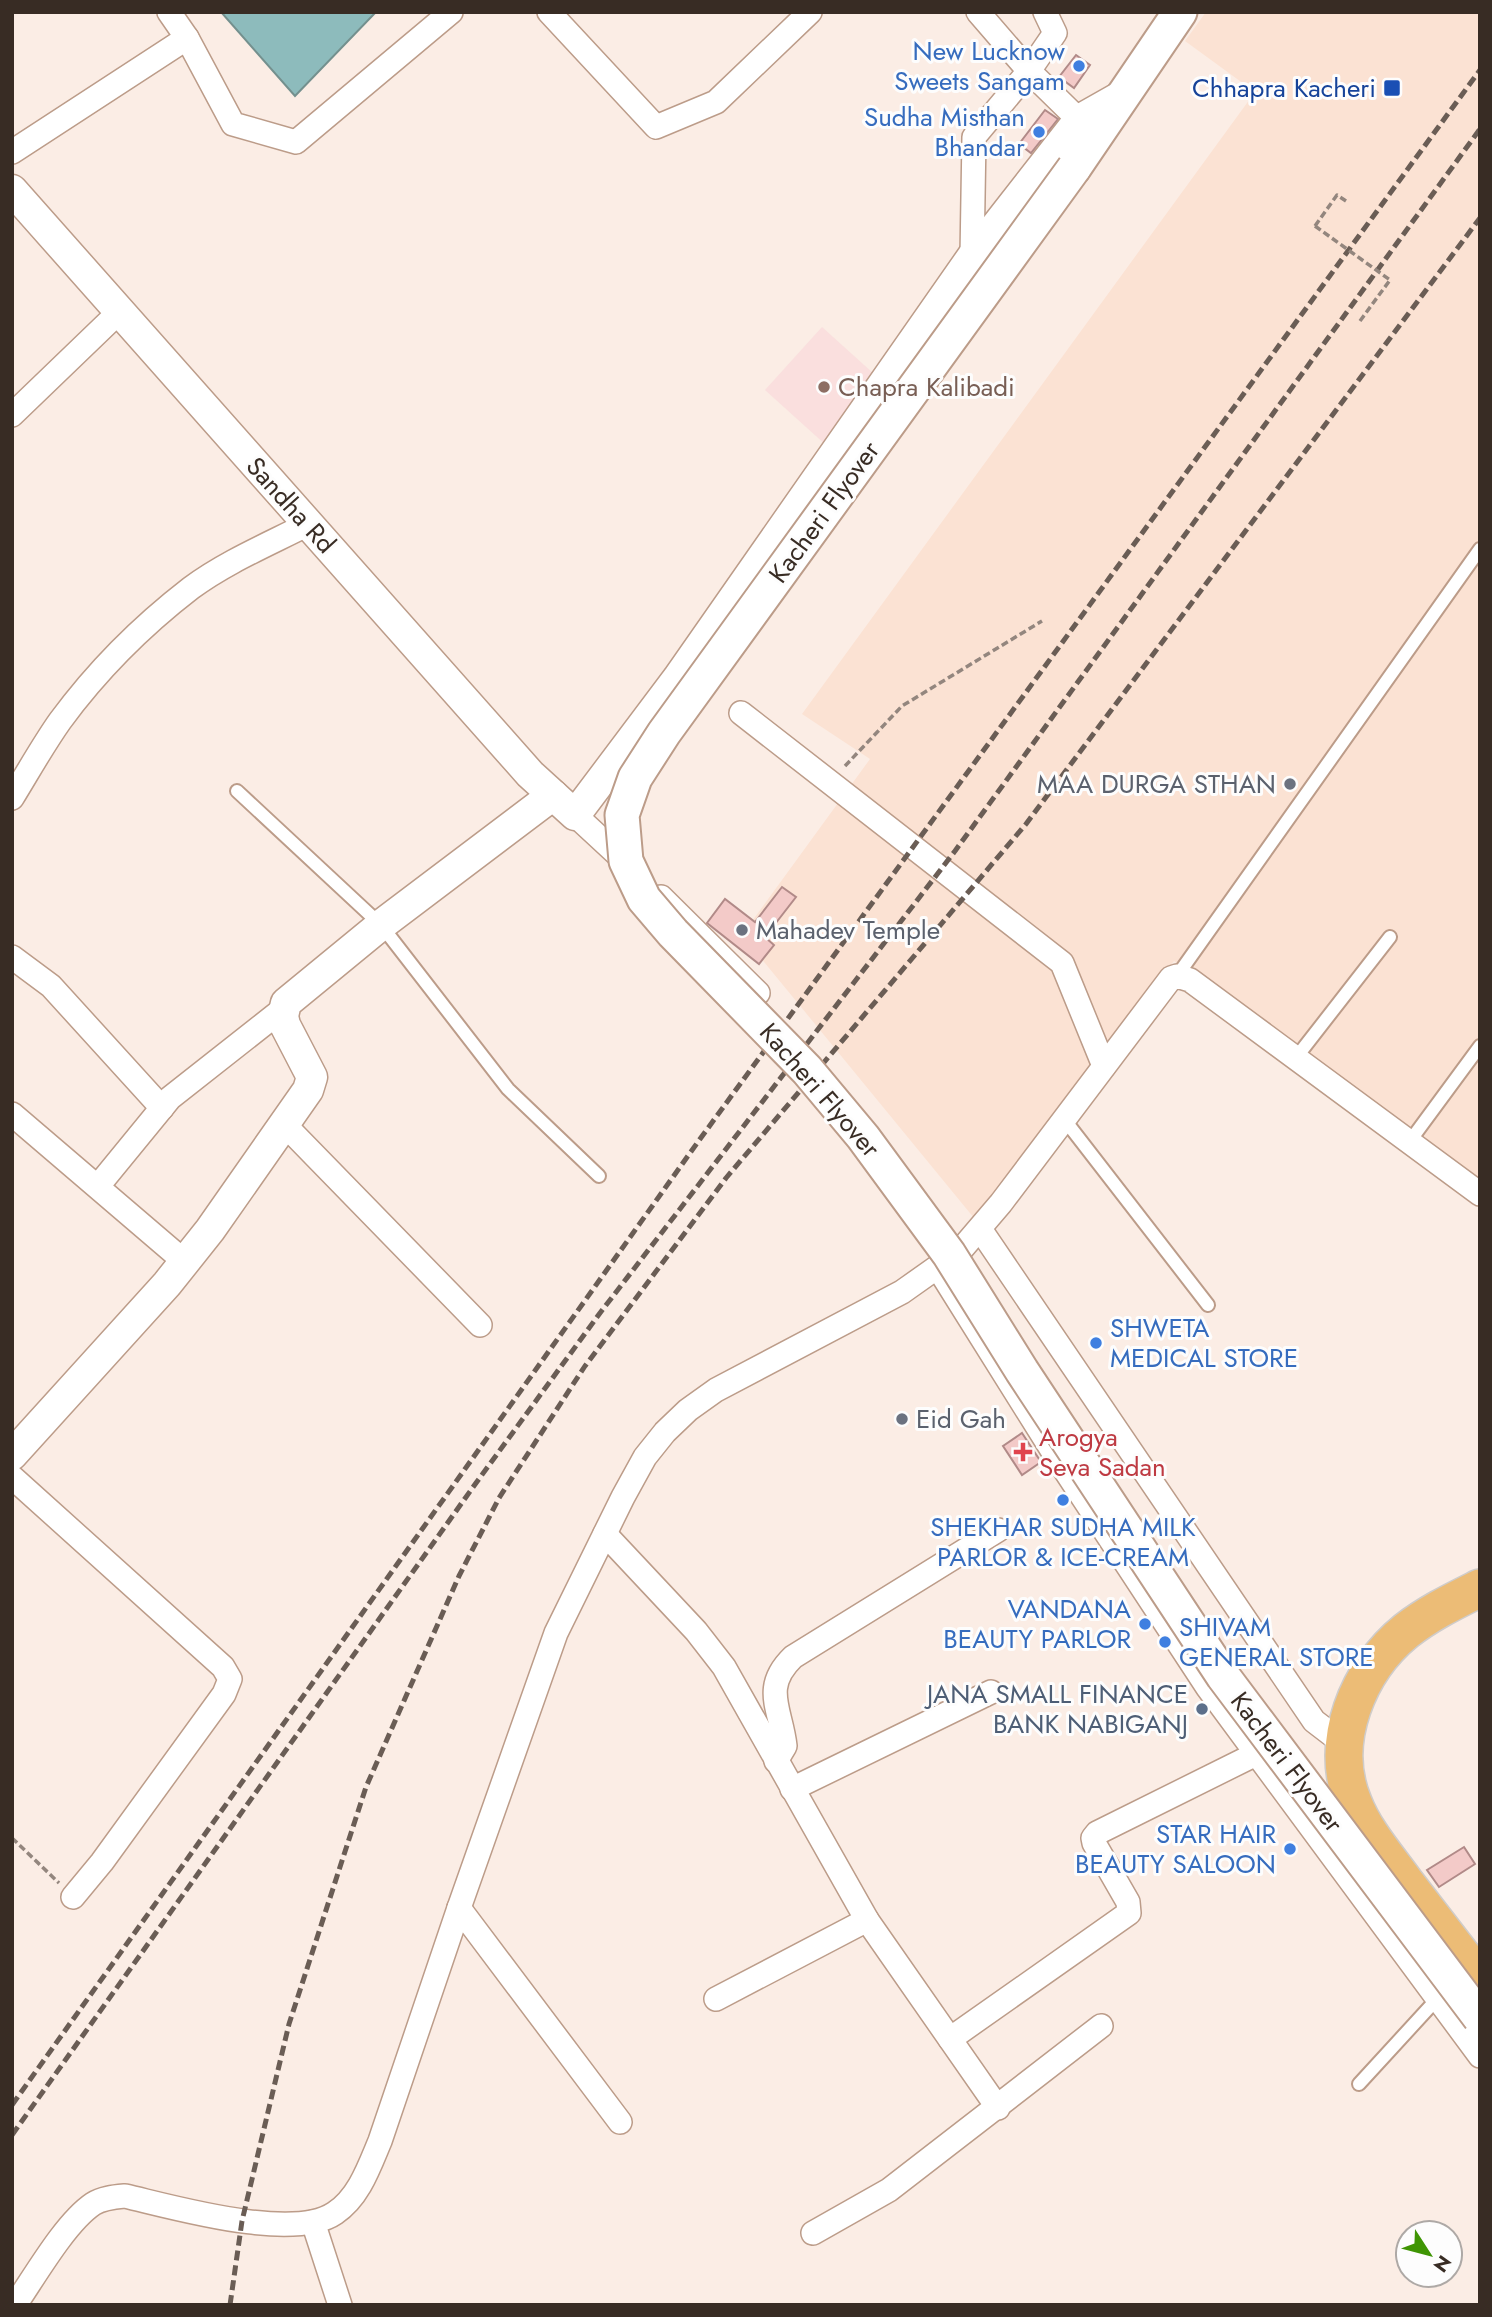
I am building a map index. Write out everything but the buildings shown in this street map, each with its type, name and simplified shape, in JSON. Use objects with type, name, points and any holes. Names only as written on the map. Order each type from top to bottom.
[{"type":"main road","name":"Kacheri Flyover","points":[[1180,12],[1074,168],[664,733],[635,778],[622,815],[626,862],[644,900],[807,1070],[863,1137],[949,1254],[1223,1676],[1480,2018]]},
{"type":"main road","points":[[1480,1588],[1427,1616],[1405,1631],[1380,1656],[1367,1675],[1349,1715],[1343,1768],[1353,1802],[1379,1847],[1480,1979]]},
{"type":"street","points":[[169,12],[187,38],[233,124],[296,142],[451,12]]},
{"type":"street","points":[[549,12],[656,127],[716,102],[810,12]]},
{"type":"street","points":[[978,12],[1029,71],[1079,120]]},
{"type":"street","points":[[972,257],[974,137],[1029,71],[1055,33],[1045,12]]},
{"type":"street","points":[[12,152],[187,38]]},
{"type":"street","points":[[758,993],[575,815],[678,678],[972,257],[1079,120],[1125,94]]},
{"type":"street","name":"Sandha Rd","points":[[12,190],[530,774],[575,815]]},
{"type":"street","points":[[12,415],[120,312]]},
{"type":"street","points":[[12,797],[60,721],[93,680],[142,631],[222,568],[308,524]]},
{"type":"street","points":[[741,713],[1062,963],[1104,1066]]},
{"type":"street","points":[[98,1186],[170,1098],[283,1009],[292,996],[381,925],[553,795]]},
{"type":"street","points":[[12,957],[51,986],[162,1108]]},
{"type":"street","points":[[16,2305],[80,2216],[94,2203],[109,2197],[125,2196],[242,2221],[289,2224],[313,2222],[334,2214],[349,2201],[366,2175],[380,2141],[556,1633],[645,1457],[665,1432],[688,1410],[716,1390],[902,1292],[960,1251],[980,1229],[1167,983],[1177,976],[1190,980],[1480,1194]]},
{"type":"street","points":[[12,1455],[185,1262],[308,1090],[312,1077],[285,1025],[283,1009]]},
{"type":"street","points":[[12,1114],[185,1262]]},
{"type":"street","points":[[284,1124],[480,1325]]},
{"type":"street","points":[[980,1229],[1314,1721],[1344,1744]]},
{"type":"street","points":[[938,1268],[1080,1493],[1208,1688],[1480,2056]]},
{"type":"street","points":[[12,1477],[223,1667],[230,1679],[224,1694],[102,1862],[73,1897]]},
{"type":"street","points":[[776,1761],[785,1746],[774,1686],[785,1665],[793,1657],[998,1530]]},
{"type":"street","points":[[605,1534],[696,1632],[724,1667],[867,1920],[998,2108]]},
{"type":"street","points":[[792,1789],[991,1692]]},
{"type":"street","points":[[950,2039],[1129,1913],[1128,1902],[1094,1843],[1093,1838],[1097,1833],[1256,1754]]},
{"type":"street","points":[[459,1908],[620,2122]]},
{"type":"street","points":[[716,1999],[867,1920]]},
{"type":"street","points":[[813,2233],[889,2190],[1101,2026]]},
{"type":"street","points":[[313,2222],[340,2305]]},
{"type":"lane","points":[[1177,976],[1480,549]]},
{"type":"lane","points":[[237,791],[381,925],[508,1089],[599,1175]]},
{"type":"lane","points":[[1295,1059],[1390,937]]},
{"type":"lane","points":[[1410,1141],[1480,1046]]},
{"type":"lane","points":[[1064,1119],[1208,1305]]},
{"type":"lane","points":[[1359,2084],[1437,1999]]},
{"type":"path","points":[[1346,201],[1337,195],[1315,226],[1390,281],[1360,321]]},
{"type":"path","points":[[831,782],[902,706],[1042,621]]},
{"type":"path","points":[[12,1838],[73,1897]]},
{"type":"shaded area","points":[[1206,12],[1480,12],[1480,1191],[1174,961],[974,1218],[742,935],[870,759],[802,714],[1255,92],[1185,41]]},
{"type":"shaded area","name":"Chapra Kalibadi","points":[[822,327],[884,383],[827,446],[765,390]]},
{"type":"water","points":[[221,12],[376,12],[295,96]]},
{"type":"railway","points":[[12,2105],[700,1139],[1480,70]]},
{"type":"railway","points":[[12,2135],[600,1313],[955,851],[1480,129]]},
{"type":"railway","points":[[230,2305],[242,2221],[289,2024],[366,1787],[459,1576],[499,1498],[585,1366],[726,1178],[1026,824],[1480,218]]},
{"type":"place","name":"New Lucknow Sweets Sangam","points":[[1079,66]]},
{"type":"place","name":"Chhapra Kacheri","points":[[1392,88]]},
{"type":"place","name":"Sudha Misthan Bhandar","points":[[1039,132]]},
{"type":"place","name":"Chapra Kalibadi","points":[[824,387]]},
{"type":"place","name":"MAA DURGA STHAN","points":[[1290,784]]},
{"type":"place","name":"Mahadev Temple","points":[[742,930]]},
{"type":"place","name":"SHWETA MEDICAL STORE","points":[[1096,1343]]},
{"type":"place","name":"Eid Gah","points":[[902,1419]]},
{"type":"place","name":"Arogya Seva Sadan","points":[[1023,1452]]},
{"type":"place","name":"SHEKHAR SUDHA MILK PARLOR & ICE-CREAM","points":[[1063,1500]]},
{"type":"place","name":"VANDANA BEAUTY PARLOR","points":[[1145,1624]]},
{"type":"place","name":"SHIVAM GENERAL STORE","points":[[1165,1642]]},
{"type":"place","name":"JANA SMALL FINANCE BANK NABIGANJ","points":[[1202,1709]]},
{"type":"place","name":"STAR HAIR BEAUTY SALOON","points":[[1290,1849]]}]
